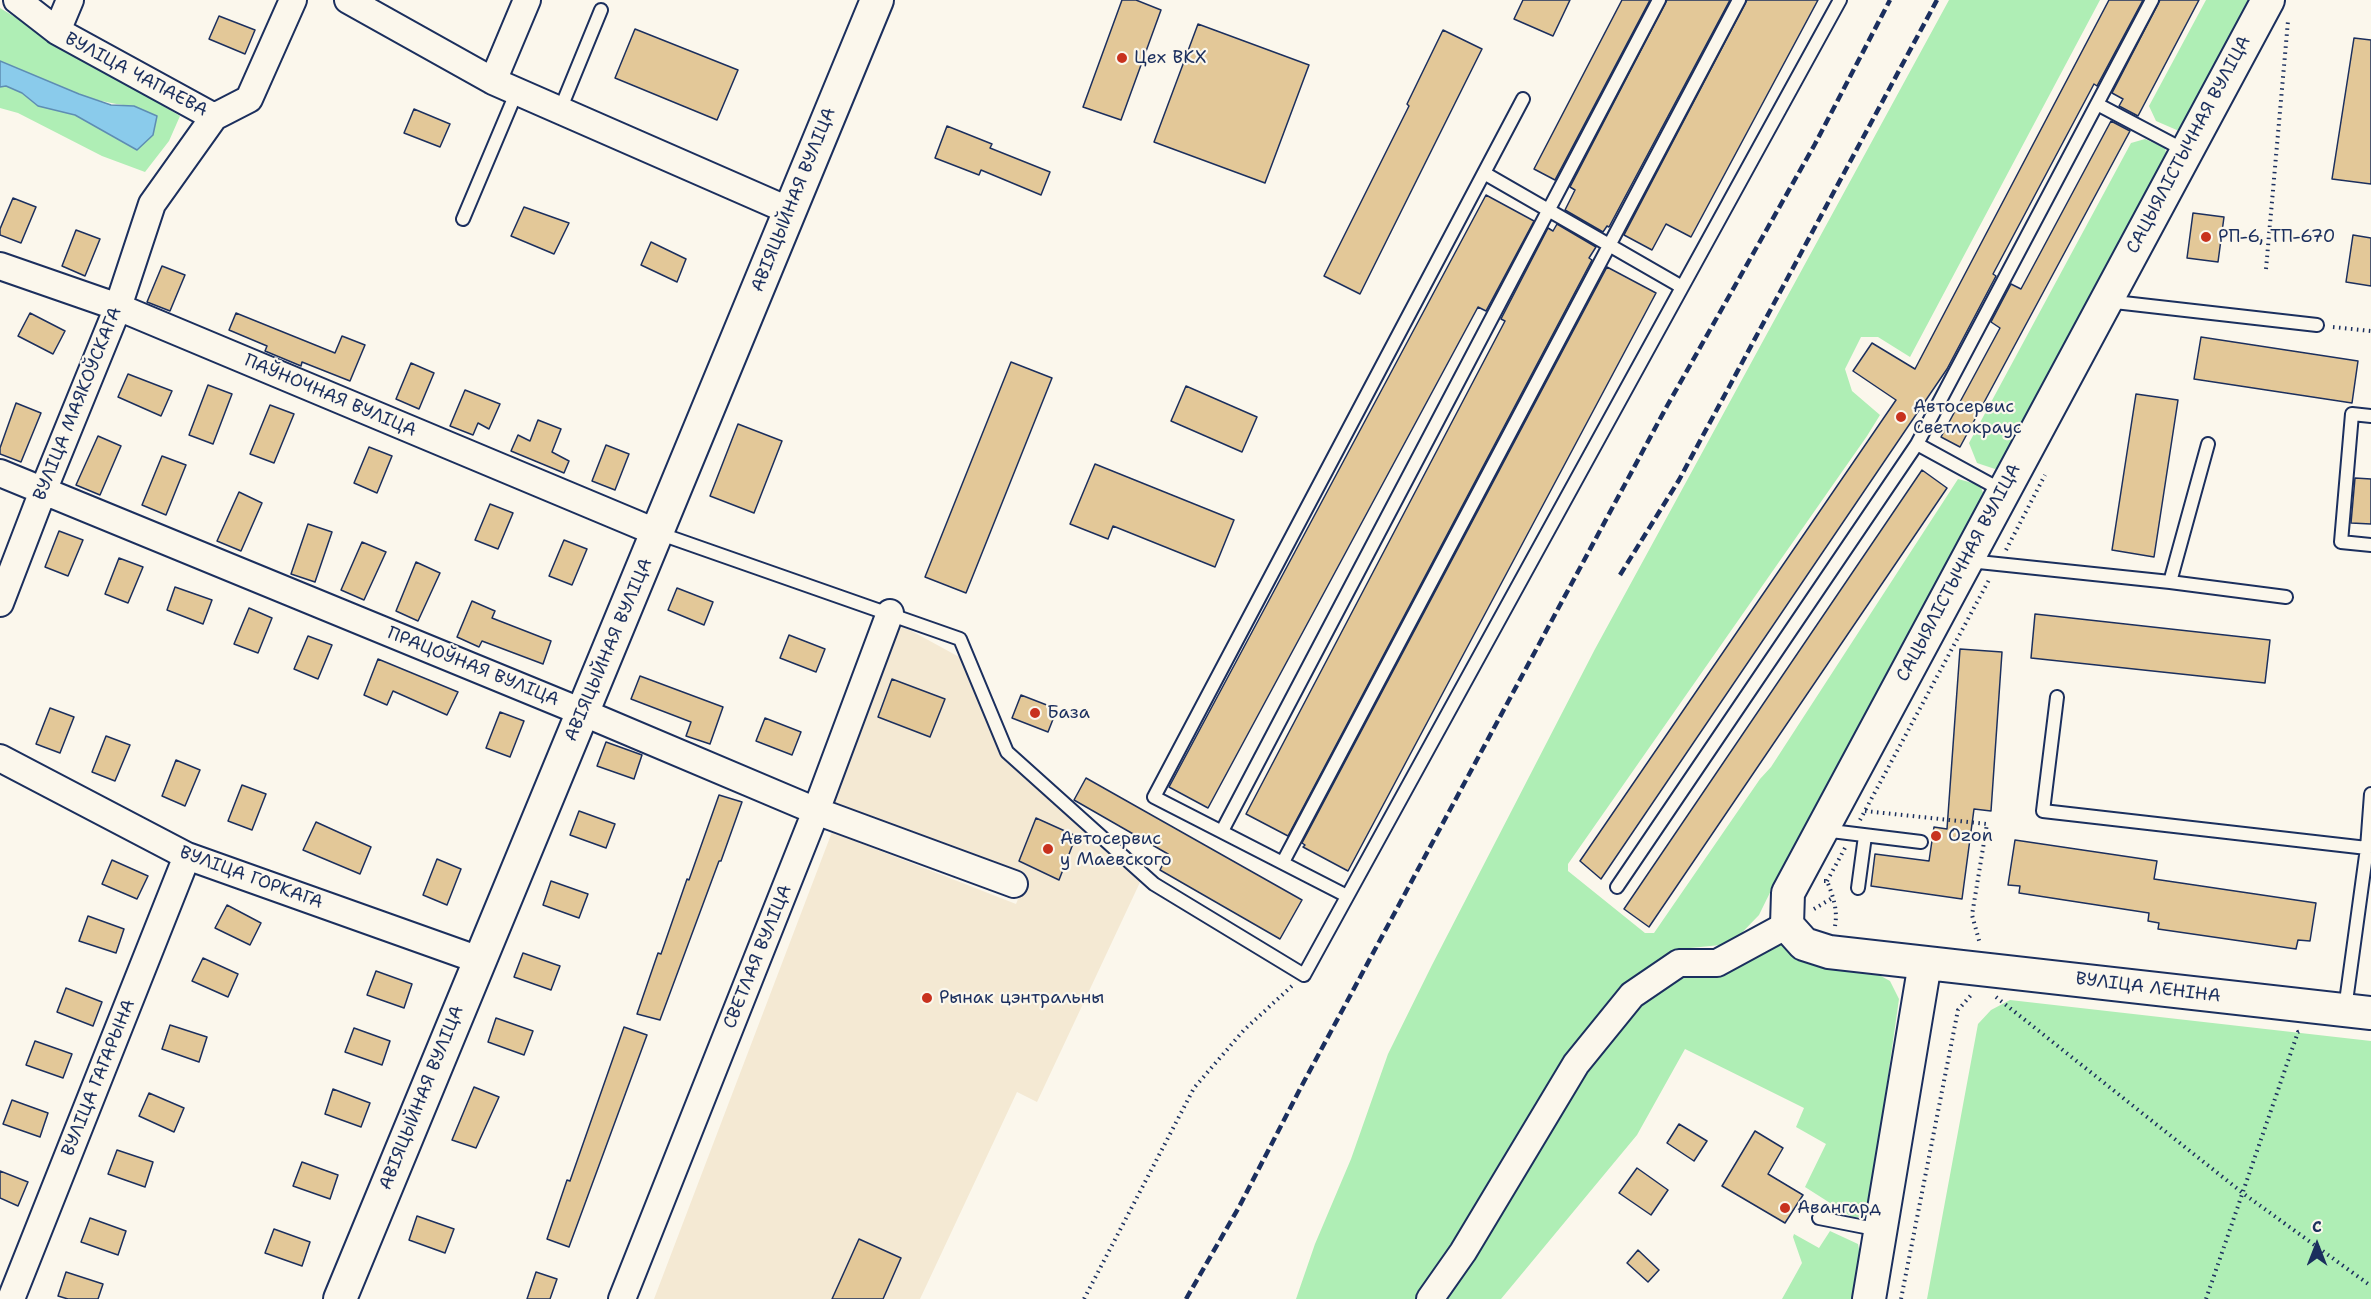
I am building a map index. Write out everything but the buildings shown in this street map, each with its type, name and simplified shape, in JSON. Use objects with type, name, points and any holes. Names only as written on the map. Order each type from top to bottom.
[{"type":"street","points":[[17,0],[57,31]]},
{"type":"street","name":"ВУЛІЦА ЧАПАЕВА","points":[[70,0],[57,31],[214,117]]},
{"type":"street","points":[[214,117],[249,99],[293,0]]},
{"type":"street","points":[[348,0],[493,81],[790,211]]},
{"type":"street","points":[[493,81],[527,0]]},
{"type":"street","name":"АВІЯЦЫЙНАЯ ВУЛІЦА","points":[[340,1299],[877,0]]},
{"type":"street","name":"САЦЫЯЛІСТЫЧНАЯ ВУЛІЦА","points":[[1787,925],[1788,893],[1965,561],[2186,151],[2278,9]]},
{"type":"street","name":"ВУЛІЦА МАЯКОЎСКАГА","points":[[0,603],[118,307],[152,204],[214,117]]},
{"type":"street","name":"ПАЎНОЧНАЯ ВУЛІЦА","points":[[0,266],[118,307],[658,533]]},
{"type":"street","name":"ПРАЦОЎНАЯ ВУЛІЦА","points":[[0,473],[582,712],[816,811],[1014,884]]},
{"type":"street","name":"СВЕТЛАЯ ВУЛІЦА","points":[[622,1299],[816,811],[890,613]]},
{"type":"street","name":"ВУЛІЦА ГОРКАГА","points":[[0,758],[187,856],[479,960]]},
{"type":"street","name":"ВУЛІЦА ГАГАРЫНА","points":[[11,1299],[187,856]]},
{"type":"street","points":[[1430,1299],[1463,1252],[1576,1064],[1632,995],[1679,963],[1717,963],[1787,925],[1804,944],[1829,952],[1925,963],[1869,1299]]},
{"type":"street","name":"ВУЛІЦА ЛЕНІНА","points":[[1925,963],[2358,1012]]},
{"type":"lane","points":[[1222,831],[1659,0]]},
{"type":"lane","points":[[1282,862],[1739,0]]},
{"type":"lane","points":[[658,533],[960,639],[1008,752],[1154,884],[1304,975],[1840,0]]},
{"type":"lane","points":[[1617,887],[1917,444],[2152,0]]},
{"type":"lane","points":[[560,110],[601,10]]},
{"type":"lane","points":[[463,219],[517,92]]},
{"type":"lane","points":[[1347,896],[1154,797],[1523,99]]},
{"type":"lane","points":[[2097,104],[2186,151]]},
{"type":"lane","points":[[1484,173],[1682,287]]},
{"type":"lane","points":[[2105,301],[2317,325]]},
{"type":"lane","points":[[2371,416],[2352,414],[2341,542],[2371,544]]},
{"type":"lane","points":[[1917,444],[2003,491]]},
{"type":"lane","points":[[2170,582],[2208,444]]},
{"type":"lane","points":[[1965,561],[2170,582],[2286,597]]},
{"type":"lane","points":[[2057,697],[2043,811],[2367,848]]},
{"type":"lane","points":[[2358,1012],[2371,794]]},
{"type":"lane","points":[[1822,830],[1922,843]]},
{"type":"lane","points":[[1858,888],[1859,835]]},
{"type":"lane","points":[[1819,1218],[1880,1230]]},
{"type":"path","points":[[2266,269],[2278,9]]},
{"type":"path","points":[[2317,325],[2371,331]]},
{"type":"path","points":[[1827,881],[1859,835],[1864,811],[1994,571]]},
{"type":"path","points":[[1864,811],[1987,824],[1972,915],[1983,954]]},
{"type":"path","points":[[1821,880],[1827,881]]},
{"type":"path","points":[[1827,881],[1834,897],[1837,918],[1833,934]]},
{"type":"path","points":[[1084,1299],[1194,1088],[1244,1030],[1304,975]]},
{"type":"path","points":[[1900,1299],[1958,1010],[1973,992]]},
{"type":"path","points":[[1994,996],[2244,1194],[2371,1286]]},
{"type":"path","points":[[2206,1299],[2298,1032],[2307,1028]]},
{"type":"shaded area","name":"Рынак цэнтральны","points":[[897,623],[961,658],[1001,735],[1068,799],[1142,878],[1037,1102],[1017,1092],[920,1299],[654,1299],[832,832],[1016,904],[1026,880],[823,799]]},
{"type":"green space","points":[[1949,0],[2100,0],[1910,357],[1878,337],[1861,337],[1845,369],[1852,391],[1880,415],[1568,864],[1568,871],[1645,933],[1654,933],[1760,779],[1771,767],[1958,479],[1980,485],[1987,503],[1985,511],[1786,860],[1759,915],[1731,944],[1680,949],[1611,1006],[1417,1299],[1296,1299],[1315,1244],[1351,1159],[1388,1054],[1432,965],[1595,649]]},
{"type":"green space","points":[[2206,0],[2257,0],[2192,127],[2179,131],[2156,121],[2149,106]]},
{"type":"green space","points":[[0,8],[180,116],[169,141],[145,172],[102,156],[18,113],[0,108],[0,87],[6,86],[22,93],[38,106],[75,115],[137,150],[134,106],[82,95],[0,61]]},
{"type":"green space","points":[[2145,139],[2165,148],[2169,167],[2009,464],[1995,469],[1977,463],[1969,443],[2131,143]]},
{"type":"green space","points":[[1781,938],[1861,965],[1890,981],[1899,999],[1868,1217],[1852,1217],[1805,1187],[1826,1144],[1796,1127],[1804,1108],[1685,1049],[1637,1135],[1501,1299],[1439,1299],[1589,1062],[1635,1010],[1674,977]]},
{"type":"green space","points":[[2010,1000],[2371,1041],[2371,1299],[1927,1299],[1978,1024],[1991,1010]]},
{"type":"green space","points":[[1830,1231],[1858,1244],[1860,1254],[1851,1299],[1782,1299],[1802,1263],[1794,1234],[1819,1248]]},
{"type":"water","points":[[0,61],[79,94],[111,105],[134,106],[157,116],[153,135],[137,150],[75,115],[38,106],[22,93],[6,86],[0,87]]},
{"type":"railway","points":[[1186,1299],[1239,1207],[1300,1089],[1667,406],[1815,144],[1890,0]]},
{"type":"railway","points":[[1620,575],[1679,480],[1937,0]]},
{"type":"place","name":"Цех ВКХ","points":[[1122,58]]},
{"type":"place","name":"РП-6, ТП-670","points":[[2206,237]]},
{"type":"place","name":"Автосервис Светлокраус","points":[[1901,417]]},
{"type":"place","name":"База","points":[[1035,713]]},
{"type":"place","name":"Ozon","points":[[1936,836]]},
{"type":"place","name":"Автосервис у Маевского","points":[[1048,849]]},
{"type":"place","name":"Рынак цэнтральны","points":[[927,998]]},
{"type":"place","name":"Авангард","points":[[1785,1208]]}]
